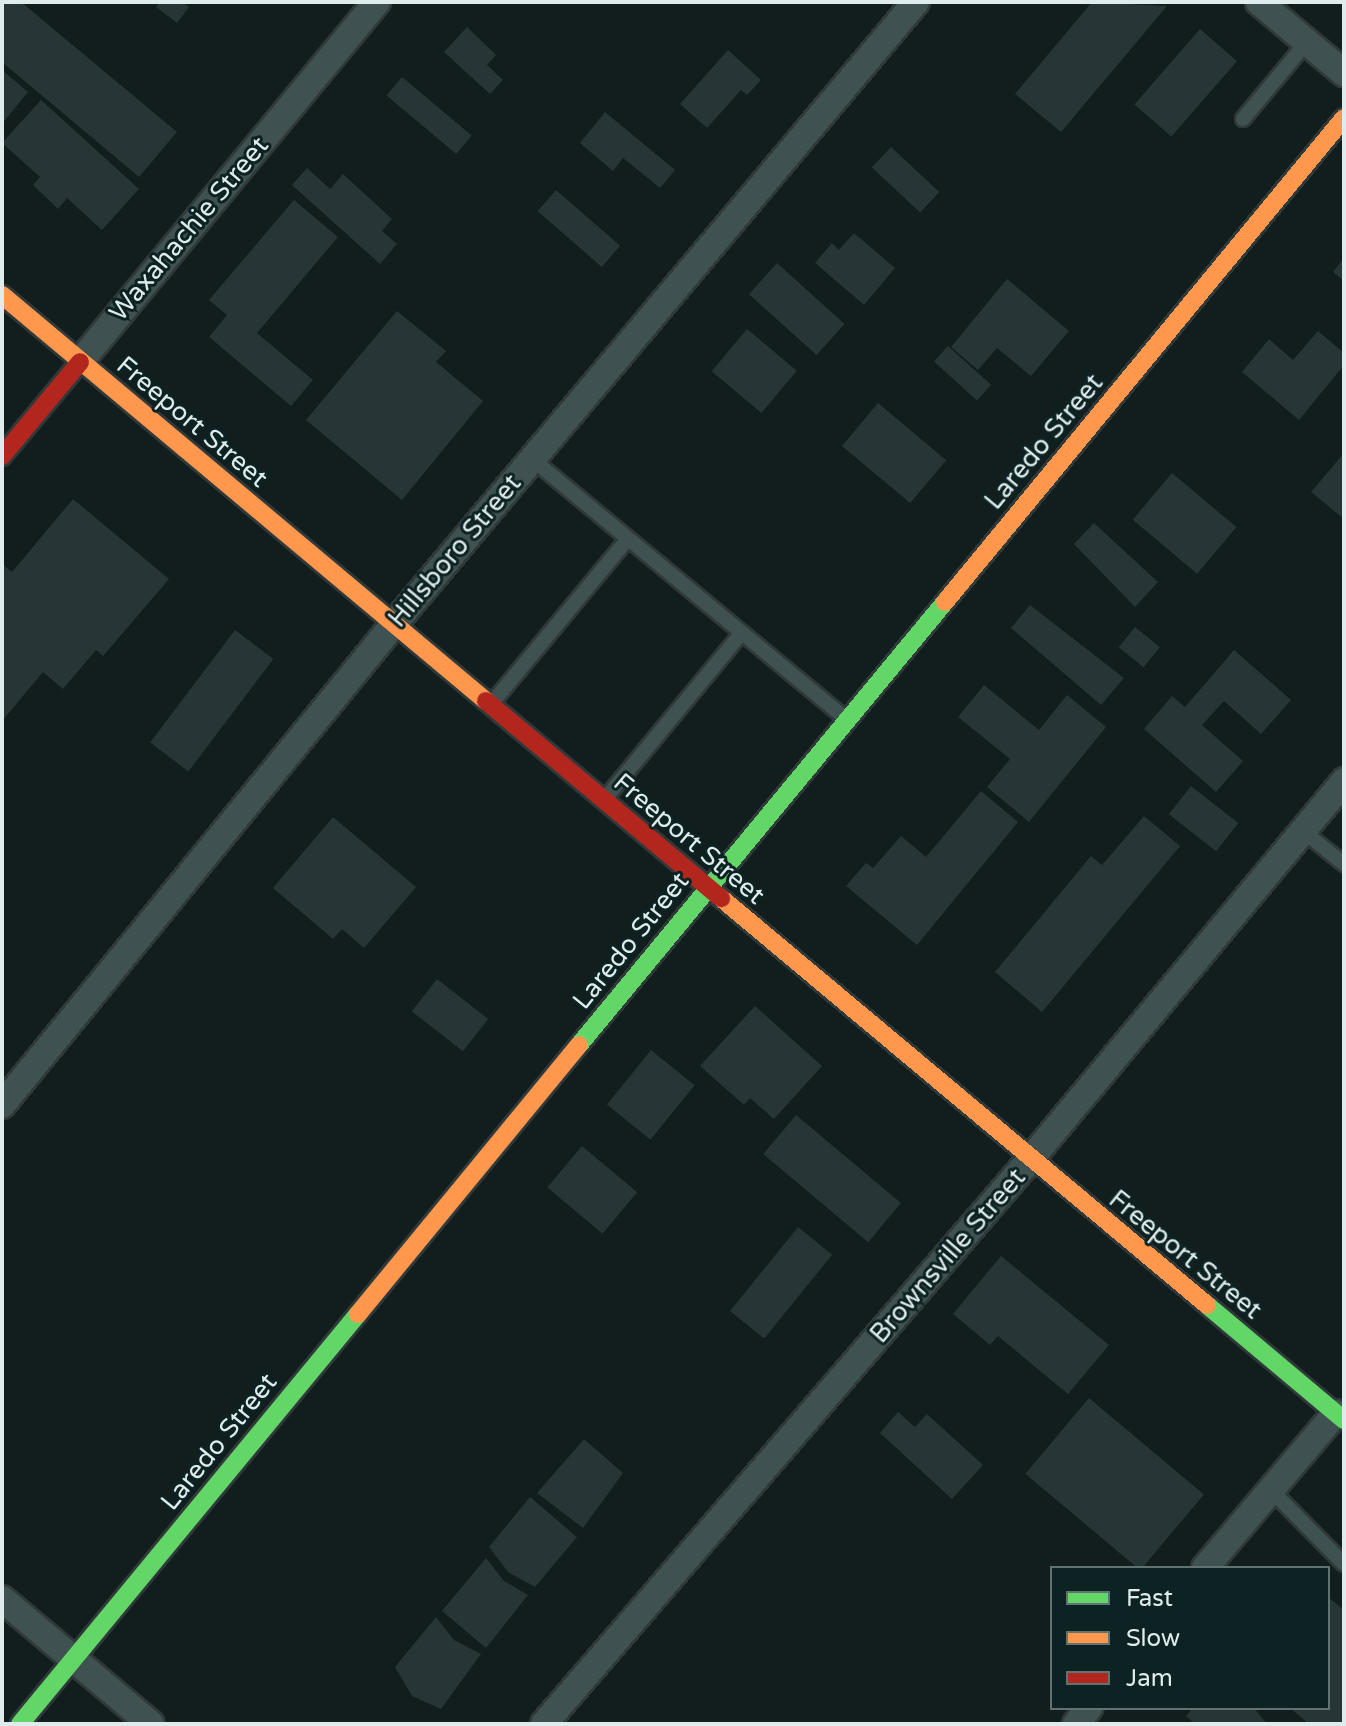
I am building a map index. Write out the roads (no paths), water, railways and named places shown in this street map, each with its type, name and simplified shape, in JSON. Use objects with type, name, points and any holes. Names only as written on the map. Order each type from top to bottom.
[{"type":"street","name":"Waxahachie Street","points":[[2,456],[377,2]]},
{"type":"street","name":"Hillsboro Street","points":[[2,1105],[394,624],[916,2]]},
{"type":"street","points":[[1259,2],[1344,73]]},
{"type":"street","name":"Laredo Street","points":[[20,1724],[1344,118]]},
{"type":"street","name":"Freeport Street","points":[[2,295],[1029,1161],[1341,1412]]},
{"type":"street","name":"Brownsville Street","points":[[544,1724],[1029,1161],[1344,781]]},
{"type":"street","points":[[1207,1566],[1270,1489],[1341,1412]]},
{"type":"street","points":[[2,1599],[151,1724]]},
{"type":"lane","points":[[1243,119],[1307,42]]},
{"type":"lane","points":[[532,459],[847,720]]},
{"type":"lane","points":[[490,705],[627,540]]},
{"type":"lane","points":[[604,800],[741,634]]},
{"type":"lane","points":[[1303,831],[1344,864]]},
{"type":"lane","points":[[1270,1489],[1344,1564]]}]
